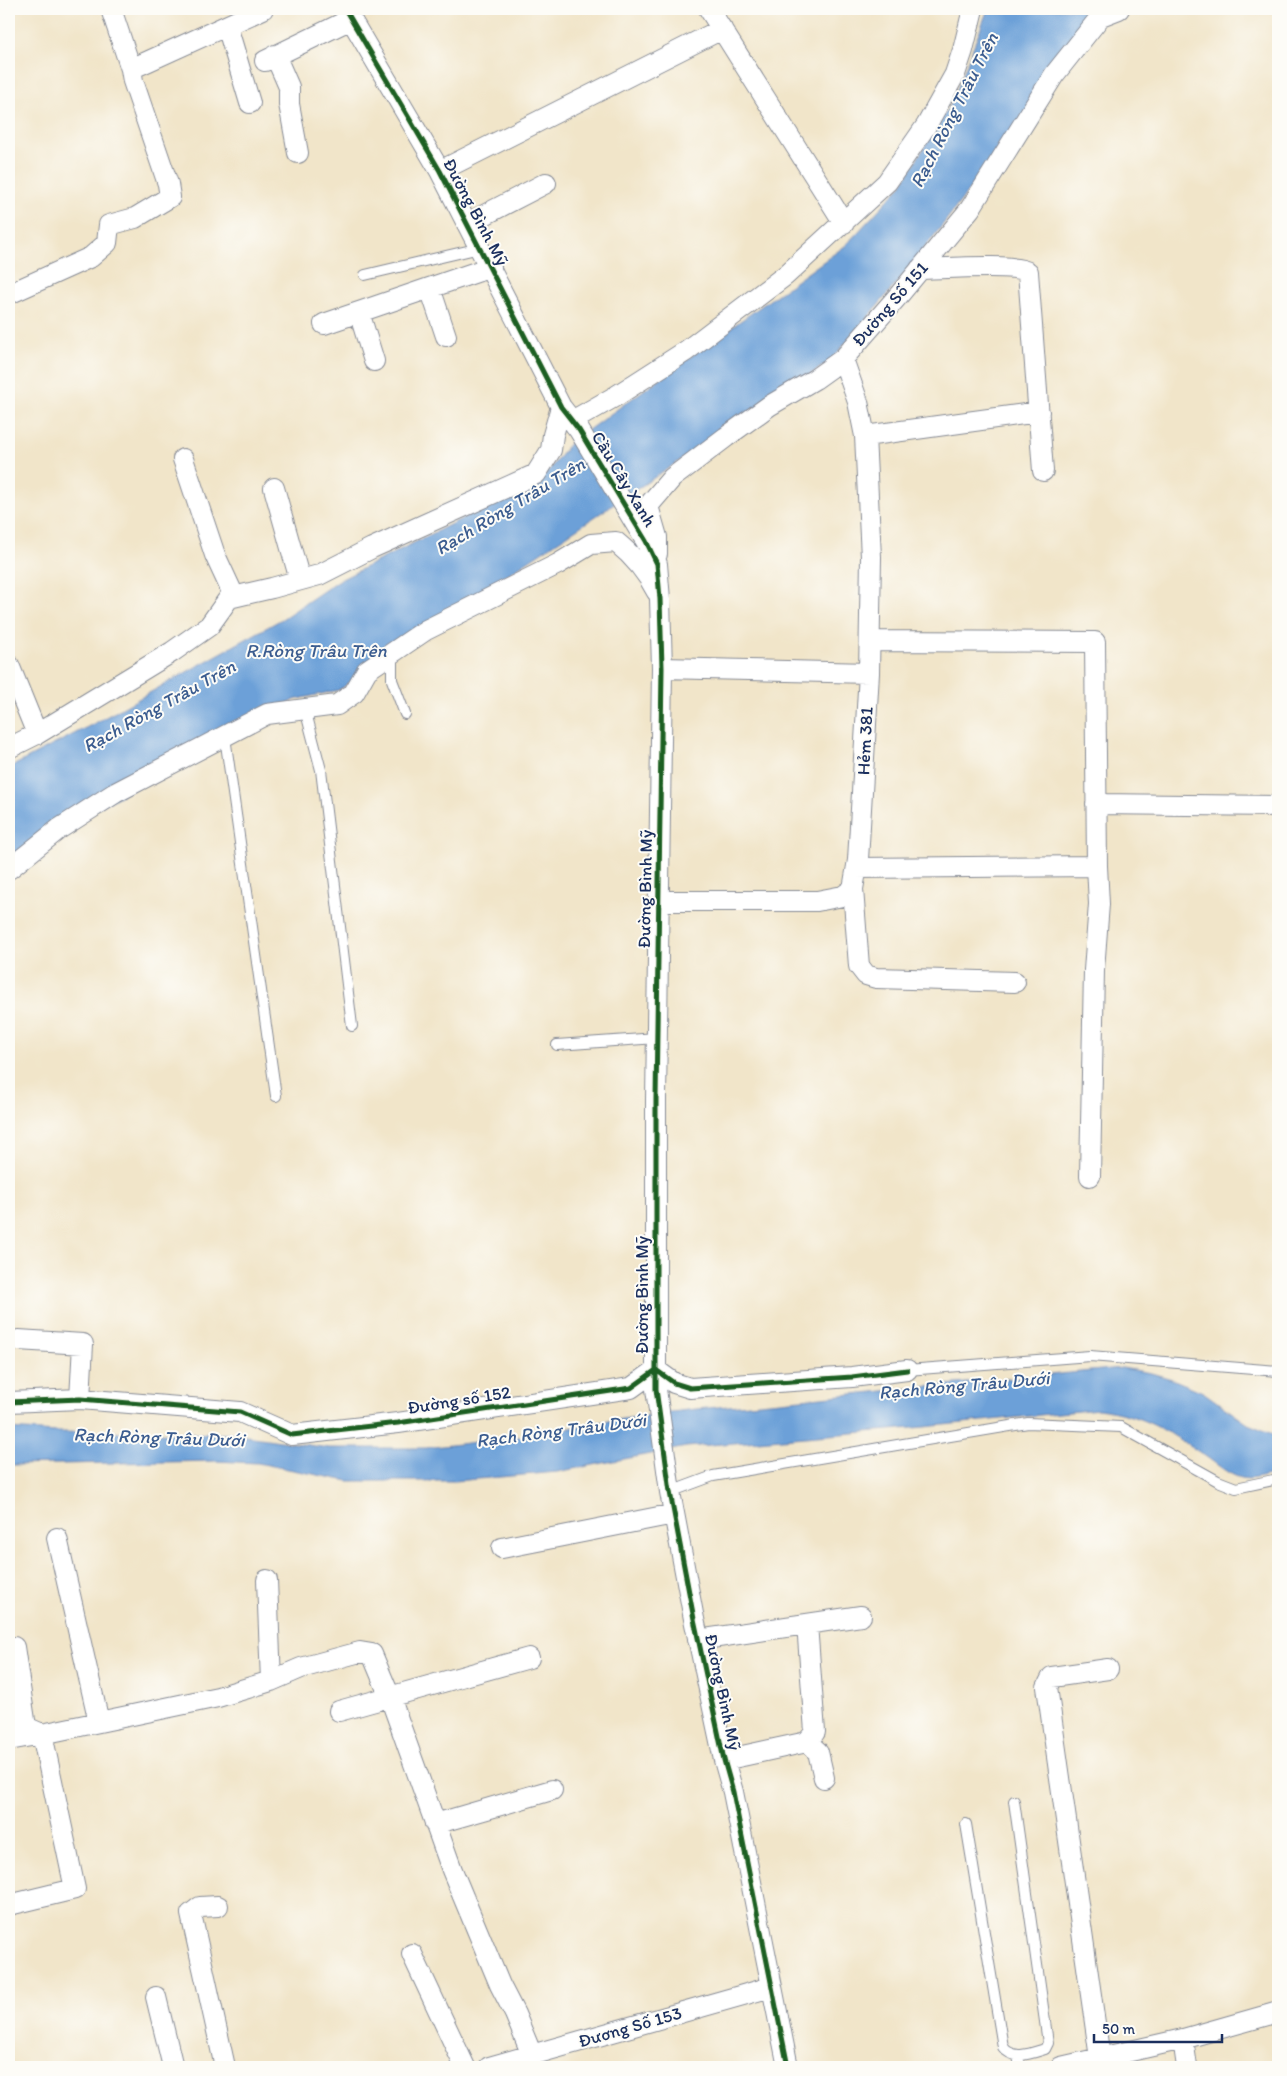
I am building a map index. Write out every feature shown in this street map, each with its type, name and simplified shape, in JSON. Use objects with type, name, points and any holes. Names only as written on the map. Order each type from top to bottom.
[{"type":"street","points":[[10,291],[91,257],[107,243],[109,225],[135,218],[170,198],[168,184],[111,9]]},
{"type":"street","points":[[131,69],[263,9]]},
{"type":"street","points":[[709,9],[844,223]]},
{"type":"street","points":[[9,748],[38,734],[172,652],[209,626],[229,598],[319,575],[372,548],[536,474],[551,450],[553,435],[571,419],[616,396],[686,351],[786,276],[887,182],[926,126],[955,74],[964,50],[973,9]]},
{"type":"street","name":"Đường Số 151","points":[[657,564],[657,537],[648,506],[672,478],[769,406],[815,379],[843,359],[970,209],[1054,75],[1101,16],[1119,9]]},
{"type":"street","points":[[298,153],[289,104],[289,87],[270,58],[347,14]]},
{"type":"street","name":"Đường Bình Mỹ","points":[[347,14],[440,171],[571,419]]},
{"type":"street","points":[[228,26],[250,103]]},
{"type":"street","points":[[440,171],[722,29]]},
{"type":"street","points":[[467,224],[546,183]]},
{"type":"street","points":[[324,324],[491,267]]},
{"type":"street","points":[[920,269],[1007,267],[1022,268],[1028,272],[1043,471]]},
{"type":"street","points":[[430,288],[446,336]]},
{"type":"street","points":[[359,312],[374,361]]},
{"type":"street","name":"Hẻm 381","points":[[843,359],[858,402],[865,436],[871,557],[869,673],[857,868],[853,889],[858,966],[866,975],[876,978],[1014,982]]},
{"type":"street","points":[[865,436],[1039,412]]},
{"type":"street","name":"Cầu Cây Xanh","points":[[571,419],[646,541]]},
{"type":"street","points":[[182,459],[215,555],[234,596]]},
{"type":"street","points":[[274,488],[300,580]]},
{"type":"street","name":"Đường Bình Mỹ","points":[[646,541],[657,564],[662,668],[657,1038],[656,1380],[670,1492],[698,1640],[724,1760],[733,1792],[788,2067]]},
{"type":"street","points":[[9,869],[59,828],[115,793],[267,714],[337,705],[354,693],[368,670],[426,630],[558,564],[591,544],[616,542],[631,554],[650,579],[660,598]]},
{"type":"street","points":[[870,641],[1095,642],[1099,904],[1094,970],[1090,1176]]},
{"type":"street","points":[[9,665],[38,734]]},
{"type":"street","points":[[662,668],[869,673]]},
{"type":"street","points":[[1096,804],[1278,806]]},
{"type":"street","points":[[857,868],[1097,866]]},
{"type":"street","points":[[659,901],[818,901],[843,896],[853,889]]},
{"type":"street","points":[[18,1340],[84,1344],[80,1398]]},
{"type":"street","points":[[656,1380],[690,1388],[852,1377],[907,1370]]},
{"type":"street","name":"Đường số 152","points":[[9,1402],[80,1398],[240,1412],[292,1435],[398,1423],[631,1388],[656,1380]]},
{"type":"street","points":[[502,1548],[674,1514]]},
{"type":"street","points":[[57,1538],[99,1722]]},
{"type":"street","points":[[267,1580],[271,1681]]},
{"type":"street","points":[[698,1640],[861,1616]]},
{"type":"street","points":[[724,1760],[807,1742],[815,1732],[807,1624]]},
{"type":"street","points":[[14,1647],[26,1727],[42,1734]]},
{"type":"street","points":[[9,1740],[218,1697],[271,1681],[301,1668],[360,1652],[372,1654],[390,1697],[435,1824],[500,1985],[515,2014],[532,2055]]},
{"type":"street","points":[[339,1711],[529,1658]]},
{"type":"street","points":[[1100,2058],[1047,1688],[1052,1677],[1108,1669]]},
{"type":"street","points":[[9,1905],[75,1889],[42,1734]]},
{"type":"street","points":[[807,1742],[818,1752],[824,1778]]},
{"type":"street","points":[[435,1824],[552,1790]]},
{"type":"street","points":[[218,1906],[200,1907],[190,1914],[225,2067]]},
{"type":"street","points":[[412,1954],[466,2067]]},
{"type":"street","name":"Đương Số 153","points":[[489,2067],[771,1987]]},
{"type":"street","points":[[156,1997],[173,2067]]},
{"type":"street","points":[[1061,2067],[1183,2039],[1278,2012]]},
{"type":"street","points":[[1183,2039],[1187,2067]]},
{"type":"lane","points":[[365,275],[480,248]]},
{"type":"lane","points":[[392,653],[392,680],[405,714]]},
{"type":"lane","points":[[305,709],[321,770],[352,1026]]},
{"type":"lane","points":[[225,737],[276,1096]]},
{"type":"lane","points":[[557,1045],[657,1038]]},
{"type":"lane","points":[[907,1370],[1090,1356],[1278,1372]]},
{"type":"lane","points":[[670,1492],[713,1476],[1028,1423],[1121,1427],[1218,1481],[1236,1488],[1278,1479]]},
{"type":"lane","points":[[966,1824],[1003,2047],[1005,2051],[1018,2056],[1045,2049],[1048,2043],[1014,1801]]},
{"type":"lane","points":[[1018,2056],[1020,2067]]},
{"type":"water","name":"R.Ròng Trâu Trên","points":[[988,9],[1100,9],[1003,145],[936,234],[829,362],[460,606],[339,690],[294,700],[9,857],[9,768],[97,722],[282,619],[338,581],[525,487],[547,473],[570,443],[845,246],[900,187],[952,102]]},
{"type":"water","name":"Rạch Ròng Trâu Dưới","points":[[1122,1368],[1172,1379],[1203,1392],[1248,1424],[1278,1436],[1278,1472],[1250,1479],[1241,1478],[1227,1471],[1180,1439],[1154,1425],[1114,1411],[1098,1409],[924,1427],[686,1447],[557,1472],[455,1481],[348,1481],[258,1463],[216,1461],[9,1465],[9,1429],[56,1432],[232,1434],[329,1448],[426,1448],[542,1434],[594,1423],[687,1410]]},
{"type":"cycle path","points":[[345,9],[440,171],[561,407],[579,430],[646,541],[657,564],[662,668],[656,1100],[656,1389],[670,1492],[694,1619],[724,1760],[733,1792],[788,2067]]},
{"type":"cycle path","points":[[9,1402],[80,1399],[240,1412],[292,1435],[398,1423],[631,1388],[656,1370],[674,1383],[690,1388],[852,1377],[907,1370]]},
{"type":"water label","name":"Rạch Ròng Trâu Trên","points":[[954,110]]},
{"type":"water label","name":"Rạch Ròng Trâu Trên","points":[[510,506]]},
{"type":"water label","name":"Rạch Ròng Trâu Trên","points":[[159,706]]}]
